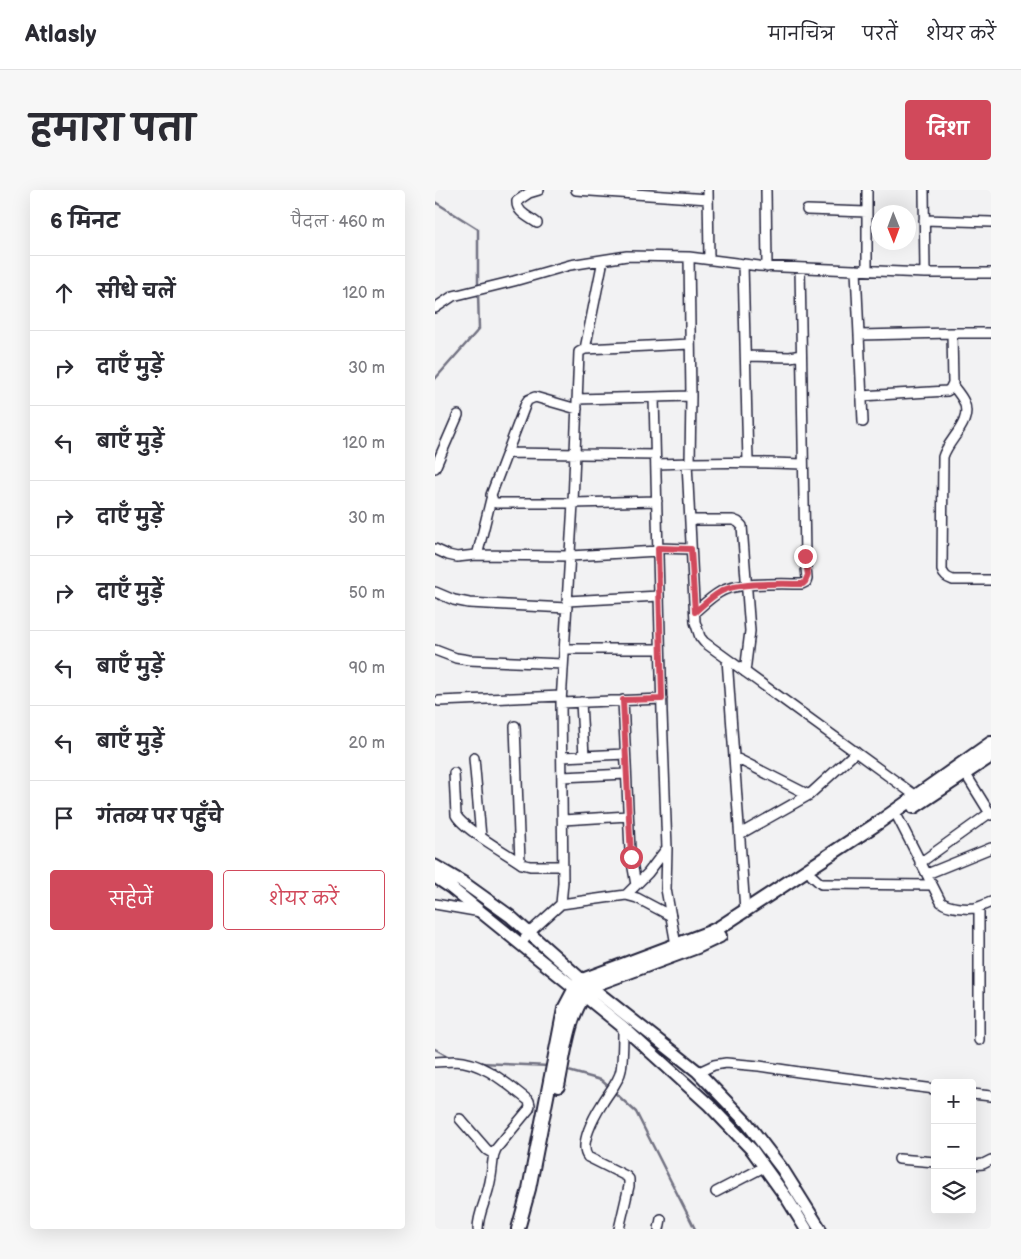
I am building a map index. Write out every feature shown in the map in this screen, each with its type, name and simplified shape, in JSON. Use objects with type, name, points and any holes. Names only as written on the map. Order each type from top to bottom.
[{"type":"highway","points":[[527,1229],[533,1189],[564,1037],[583,987],[641,963],[676,945],[715,930],[875,825],[991,743]]},
{"type":"highway","points":[[641,963],[697,947],[716,939],[991,756]]},
{"type":"highway","points":[[518,1229],[533,1189]]},
{"type":"main road","points":[[435,866],[464,882],[510,916],[623,1027],[709,1104],[752,1150],[788,1200],[806,1229]]},
{"type":"main road","points":[[435,877],[451,887],[521,944],[699,1072],[747,1123],[783,1170],[820,1229]]},
{"type":"street","points":[[537,223],[516,206],[517,201],[522,197],[539,190]]},
{"type":"street","points":[[578,190],[708,195],[709,259]]},
{"type":"street","points":[[766,190],[767,266]]},
{"type":"street","points":[[867,190],[867,270]]},
{"type":"street","points":[[924,190],[925,273]]},
{"type":"street","points":[[807,210],[867,212]]},
{"type":"street","points":[[924,220],[991,222]]},
{"type":"street","points":[[435,308],[453,296],[569,265],[627,256],[689,256],[743,264],[800,268],[991,274]]},
{"type":"street","points":[[689,256],[690,520],[695,622],[700,637],[727,659],[916,796]]},
{"type":"street","points":[[585,349],[603,260]]},
{"type":"street","points":[[743,264],[748,462]]},
{"type":"street","points":[[695,612],[721,591],[730,588],[803,584],[807,579],[800,268]]},
{"type":"street","points":[[855,270],[863,422]]},
{"type":"street","points":[[952,333],[953,386],[964,401],[966,414],[965,421],[943,457],[942,570],[947,578],[953,580],[991,580]]},
{"type":"street","points":[[859,334],[991,334]]},
{"type":"street","points":[[561,904],[563,884],[563,820],[561,699],[573,503],[579,352],[585,349],[690,344]]},
{"type":"street","points":[[746,356],[801,355]]},
{"type":"street","points":[[861,396],[947,391],[953,386]]},
{"type":"street","points":[[577,399],[691,396]]},
{"type":"street","points":[[477,552],[491,495],[528,400],[535,397],[577,409]]},
{"type":"street","points":[[654,397],[667,848],[666,890],[676,945]]},
{"type":"street","points":[[435,468],[458,415]]},
{"type":"street","points":[[507,453],[575,453],[689,463],[748,462],[803,464]]},
{"type":"street","points":[[491,499],[496,503],[657,501]]},
{"type":"street","points":[[690,520],[733,520],[742,526],[751,637],[745,672]]},
{"type":"street","points":[[435,549],[447,555],[457,557],[477,555],[570,556],[691,549]]},
{"type":"street","points":[[435,592],[454,600],[469,603],[567,604],[659,596]]},
{"type":"street","points":[[564,649],[660,649]]},
{"type":"street","points":[[435,650],[456,658],[469,660],[563,664]]},
{"type":"street","points":[[727,659],[745,910]]},
{"type":"street","points":[[439,701],[561,699],[581,702],[662,699]]},
{"type":"street","points":[[623,700],[630,851],[636,885]]},
{"type":"street","points":[[581,702],[584,756]]},
{"type":"street","points":[[515,726],[520,862]]},
{"type":"street","points":[[740,834],[809,795],[856,752]]},
{"type":"street","points":[[562,757],[625,754]]},
{"type":"street","points":[[734,757],[809,795]]},
{"type":"street","points":[[474,758],[481,837]]},
{"type":"street","points":[[454,773],[457,818],[481,837],[520,862],[530,866],[563,866]]},
{"type":"street","points":[[921,862],[991,813],[965,773]]},
{"type":"street","points":[[562,777],[626,774]]},
{"type":"street","points":[[563,820],[628,816]]},
{"type":"street","points":[[897,818],[939,899],[945,905],[972,908],[991,902]]},
{"type":"street","points":[[626,895],[648,873],[667,848]]},
{"type":"street","points":[[927,874],[991,848]]},
{"type":"street","points":[[812,876],[821,884],[932,885]]},
{"type":"street","points":[[521,944],[529,933],[561,904],[626,895],[637,898],[671,916]]},
{"type":"street","points":[[435,904],[482,912]]},
{"type":"street","points":[[979,907],[979,1040]]},
{"type":"street","points":[[619,1229],[629,1179],[588,1157],[584,1149],[590,1127],[621,1070],[623,1027]]},
{"type":"street","points":[[435,1062],[466,1062],[493,1073],[529,1102],[530,1105],[529,1109],[496,1149],[490,1185],[482,1207],[478,1229]]},
{"type":"street","points":[[699,1072],[718,1064],[744,1064],[931,1088]]},
{"type":"street","points":[[976,1094],[991,1096]]},
{"type":"street","points":[[460,1119],[487,1150],[494,1154]]},
{"type":"street","points":[[899,1159],[931,1162]]},
{"type":"street","points":[[976,1165],[991,1160]]},
{"type":"street","points":[[716,1192],[764,1167]]},
{"type":"street","points":[[659,1229],[661,1219]]},
{"type":"waterway","points":[[435,202],[478,229],[478,286]]},
{"type":"waterway","points":[[435,379],[479,329],[478,292]]},
{"type":"waterway","points":[[435,1049],[451,1058]]},
{"type":"waterway","points":[[480,1063],[550,1066]]},
{"type":"waterway","points":[[565,1070],[601,1080],[610,1088]]},
{"type":"waterway","points":[[614,1092],[636,1112],[695,1229]]},
{"type":"route","points":[[631,857],[623,700],[662,699],[658,548],[691,549],[695,612],[721,591],[730,588],[803,584],[808,575],[805,556]]}]
